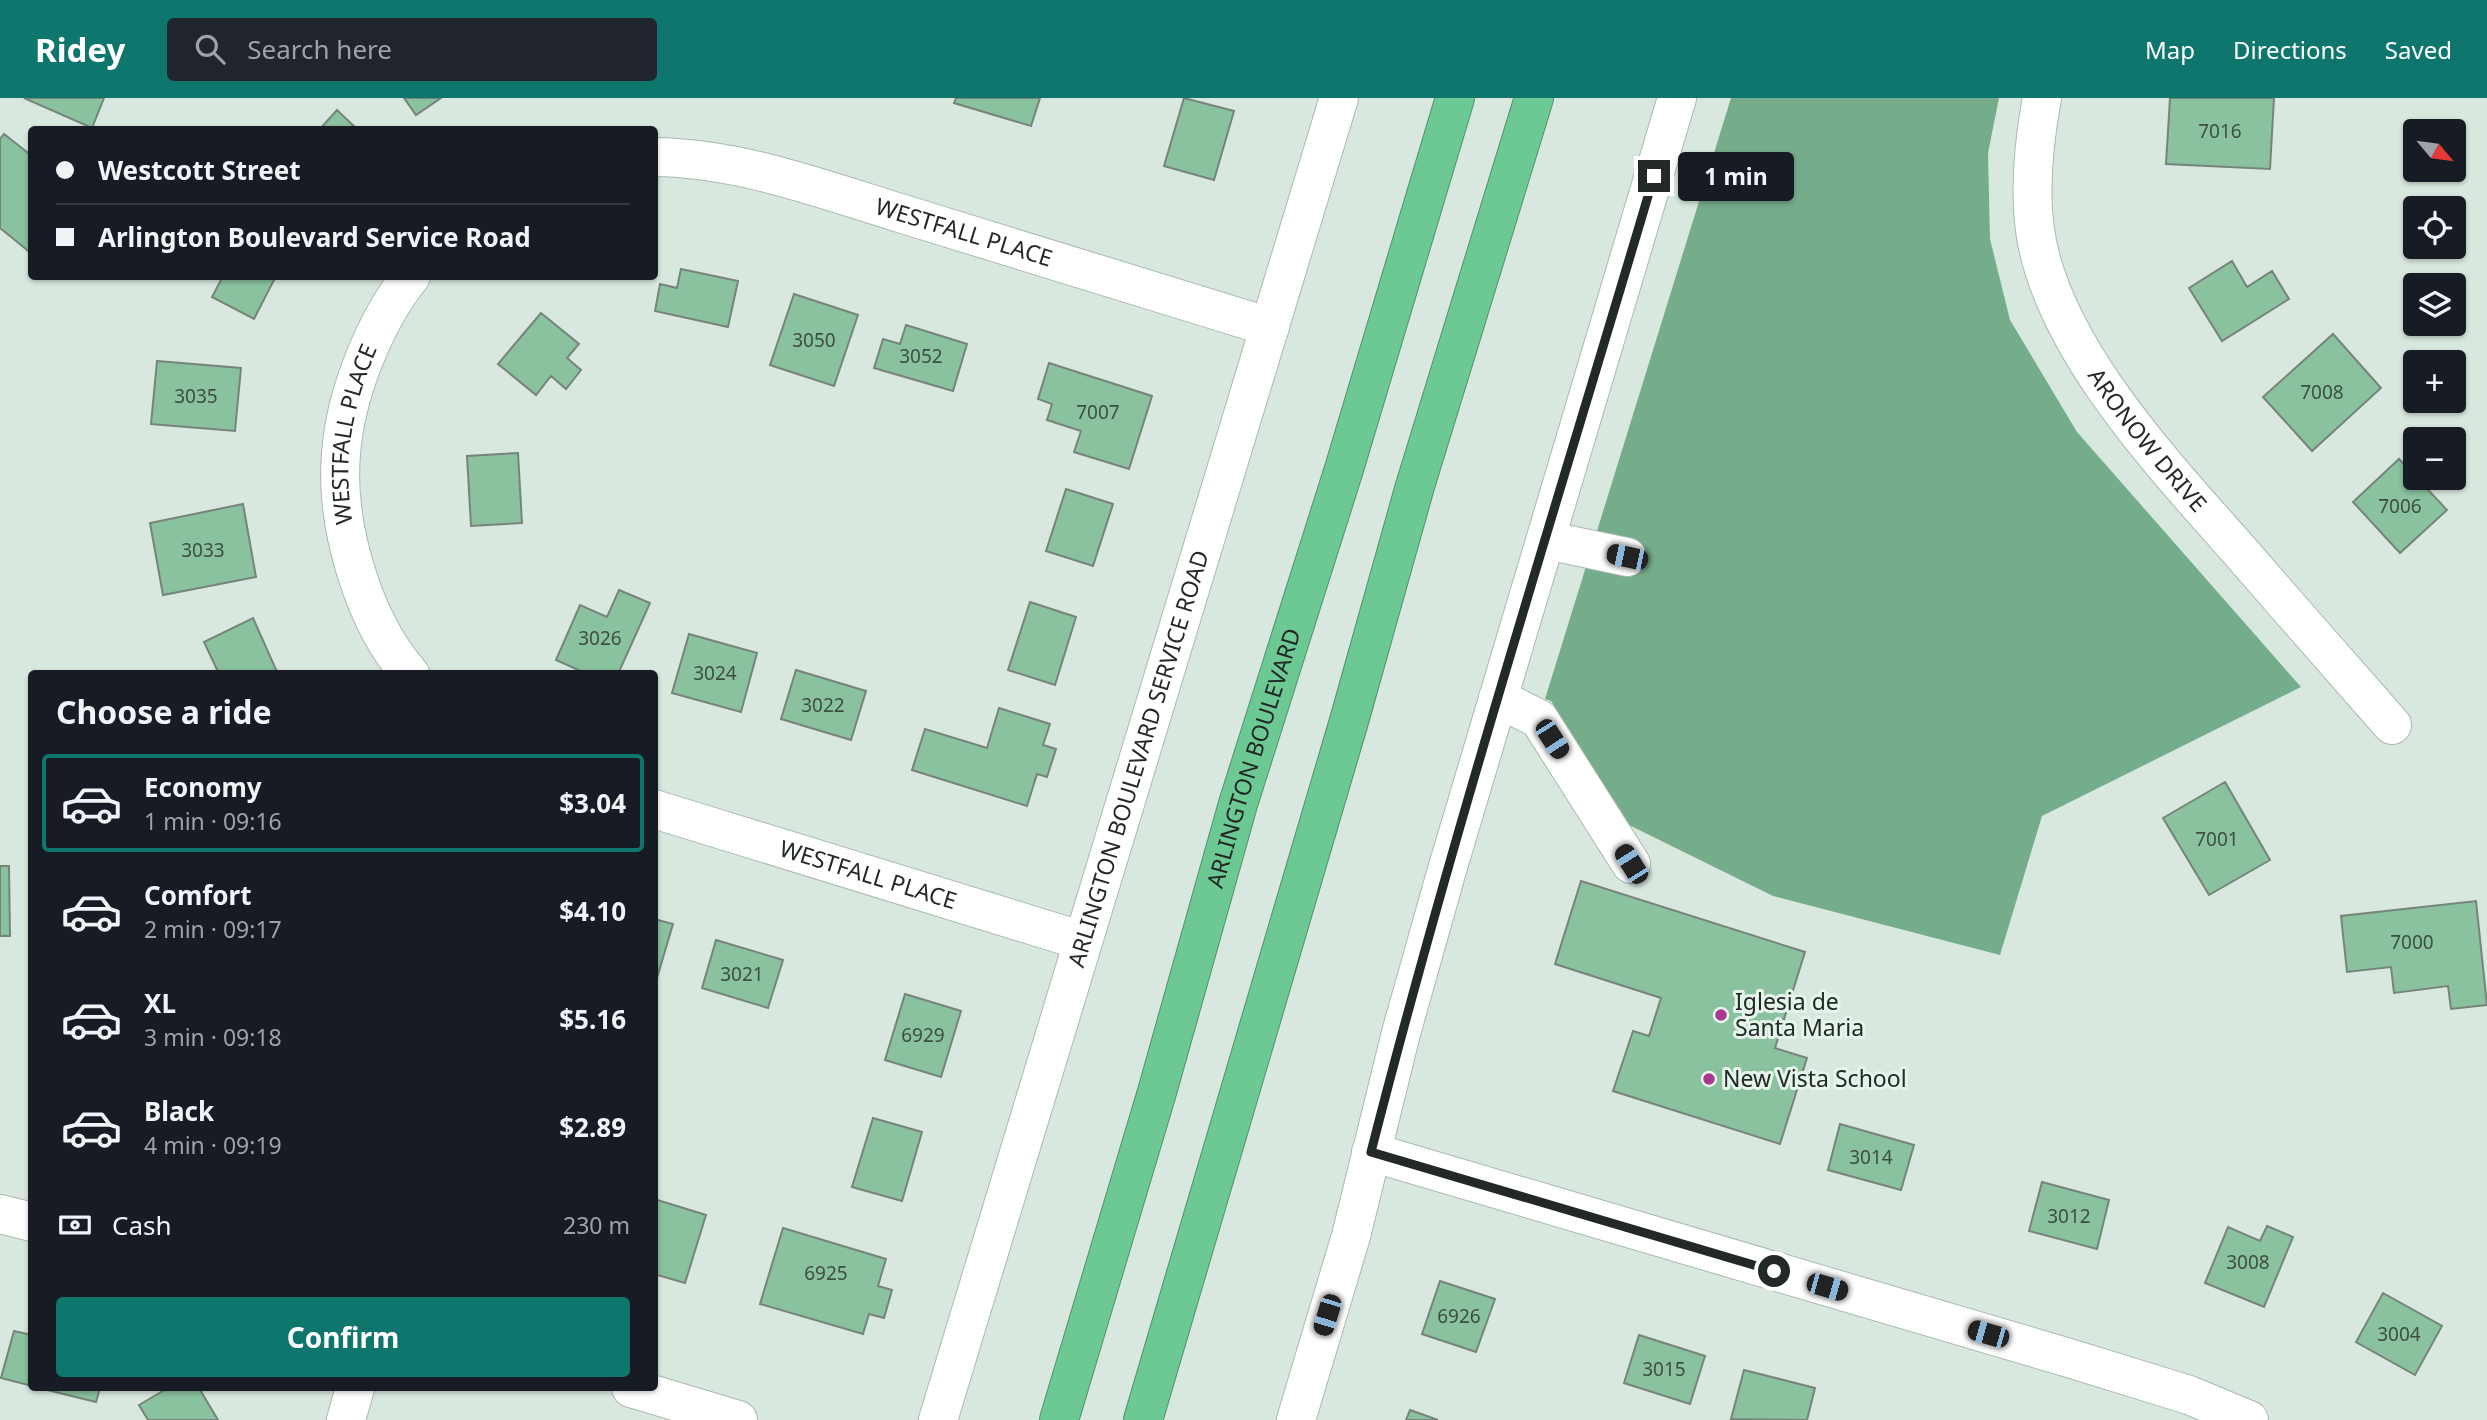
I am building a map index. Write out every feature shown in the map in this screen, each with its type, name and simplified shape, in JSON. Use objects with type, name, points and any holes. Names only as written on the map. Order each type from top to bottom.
[{"type":"highway","name":"ARLINGTON BOULEVARD","points":[[1059,1420],[1157,1092],[1238,804],[1344,469],[1455,98]]},
{"type":"highway","points":[[1143,1420],[1349,722],[1415,486],[1534,98]]},
{"type":"street","name":"ARLINGTON BOULEVARD SERVICE ROAD","points":[[938,1420],[1339,98]]},
{"type":"street","points":[[1296,1420],[1351,1236],[1401,1033],[1677,98]]},
{"type":"street","name":"ARONOW DRIVE","points":[[2042,98],[2032,182],[2035,231],[2049,284],[2062,316],[2099,380],[2182,485],[2392,725]]},
{"type":"street","name":"WESTFALL PLACE","points":[[658,157],[691,157],[768,173],[1270,327]]},
{"type":"street","name":"WESTFALL PLACE","points":[[406,670],[370,612],[351,556],[344,521],[341,454],[353,389],[374,335],[408,280]]},
{"type":"street","points":[[1545,540],[1627,557]]},
{"type":"street","points":[[1498,698],[1539,719],[1631,864]]},
{"type":"street","name":"WESTFALL PLACE","points":[[658,809],[1083,941]]},
{"type":"street","points":[[1371,1152],[2082,1362],[2189,1395],[2249,1420]]},
{"type":"street","points":[[0,1214],[28,1221]]},
{"type":"street","points":[[346,1420],[354,1391]]},
{"type":"street","points":[[641,1391],[738,1420]]},
{"type":"green space","points":[[1731,98],[1999,98],[1988,153],[1990,239],[2010,320],[2077,432],[2301,687],[2042,816],[2000,955],[1773,896],[1629,825],[1551,701],[1545,699]]},
{"type":"building","points":[[24,98],[104,98],[93,126]]},
{"type":"building","points":[[404,98],[441,98],[416,115]]},
{"type":"building","points":[[956,98],[1040,98],[1031,126],[954,103]]},
{"type":"building","points":[[1184,98],[1234,111],[1214,180],[1164,166]]},
{"type":"building","points":[[2170,98],[2274,98],[2270,169],[2166,164]]},
{"type":"building","points":[[337,110],[354,126],[323,126]]},
{"type":"building","points":[[4,134],[28,153],[28,251],[0,228],[0,139]]},
{"type":"building","points":[[2232,261],[2247,287],[2272,271],[2289,299],[2222,341],[2189,288]]},
{"type":"building","points":[[681,269],[738,281],[728,327],[655,311],[660,284],[677,288]]},
{"type":"building","points":[[221,280],[274,280],[254,319],[212,297]]},
{"type":"building","points":[[794,294],[858,315],[834,386],[770,365]]},
{"type":"building","points":[[541,313],[579,344],[567,358],[581,370],[566,389],[551,376],[536,395],[498,364]]},
{"type":"building","points":[[906,325],[967,344],[953,391],[874,368],[883,339],[900,344]]},
{"type":"building","points":[[2333,334],[2381,388],[2312,451],[2263,397]]},
{"type":"building","points":[[157,361],[241,368],[235,431],[151,424]]},
{"type":"building","points":[[1049,363],[1152,396],[1129,469],[1074,452],[1081,431],[1047,420],[1052,404],[1038,399]]},
{"type":"building","points":[[518,453],[522,523],[471,526],[467,456]]},
{"type":"building","points":[[2399,459],[2403,463],[2403,490],[2428,490],[2447,510],[2400,553],[2353,502]]},
{"type":"building","points":[[1066,489],[1113,504],[1093,566],[1046,551]]},
{"type":"building","points":[[243,504],[256,577],[163,595],[150,523]]},
{"type":"building","points":[[619,590],[650,603],[620,670],[578,670],[556,660],[580,605],[607,617]]},
{"type":"building","points":[[1030,602],[1076,617],[1055,685],[1008,670]]},
{"type":"building","points":[[253,618],[276,670],[217,670],[204,642]]},
{"type":"building","points":[[689,634],[757,653],[741,712],[672,693]]},
{"type":"building","points":[[796,670],[866,691],[851,740],[781,719]]},
{"type":"building","points":[[999,708],[1050,724],[1043,745],[1056,749],[1047,777],[1037,774],[1027,806],[912,770],[925,729],[987,748]]},
{"type":"building","points":[[2225,782],[2270,860],[2209,895],[2163,818]]},
{"type":"building","points":[[0,866],[9,866],[10,936],[0,936]]},
{"type":"building","name":"Iglesia de Santa Maria","points":[[1581,881],[1805,952],[1775,1048],[1807,1058],[1780,1144],[1613,1091],[1633,1031],[1649,1036],[1661,998],[1555,964]]},
{"type":"building","points":[[2476,901],[2487,1005],[2451,1009],[2448,986],[2394,993],[2391,967],[2347,972],[2341,916]]},
{"type":"building","points":[[658,920],[673,924],[658,975]]},
{"type":"building","points":[[716,940],[783,960],[768,1008],[702,988]]},
{"type":"building","points":[[905,994],[961,1011],[941,1077],[885,1060]]},
{"type":"building","points":[[873,1118],[922,1132],[902,1201],[852,1187]]},
{"type":"building","points":[[1840,1124],[1914,1145],[1901,1190],[1828,1170]]},
{"type":"building","points":[[2042,1182],[2109,1200],[2097,1249],[2029,1231]]},
{"type":"building","points":[[658,1200],[706,1215],[685,1283],[658,1275]]},
{"type":"building","points":[[2267,1226],[2293,1237],[2264,1307],[2205,1283],[2228,1227],[2260,1241]]},
{"type":"building","points":[[783,1228],[886,1259],[878,1286],[892,1290],[884,1318],[869,1314],[863,1334],[760,1304]]},
{"type":"building","points":[[1440,1281],[1495,1299],[1476,1352],[1422,1334]]},
{"type":"building","points":[[2383,1293],[2442,1326],[2415,1375],[2356,1342]]},
{"type":"building","points":[[14,1331],[28,1334],[28,1385],[1,1378]]},
{"type":"building","points":[[1639,1335],[1705,1356],[1690,1404],[1624,1383]]},
{"type":"building","points":[[1744,1370],[1815,1388],[1807,1420],[1731,1419]]},
{"type":"building","points":[[51,1391],[99,1391],[96,1402]]},
{"type":"building","points":[[163,1391],[201,1391],[218,1420],[148,1420],[139,1405]]},
{"type":"building","points":[[1410,1410],[1438,1420],[1406,1420]]},
{"type":"place","name":"Iglesia de Santa Maria","points":[[1721,1015]]},
{"type":"place","name":"New Vista School","points":[[1709,1079]]},
{"type":"route","points":[[1654,176],[1447,870],[1371,1152],[1774,1271]]}]
